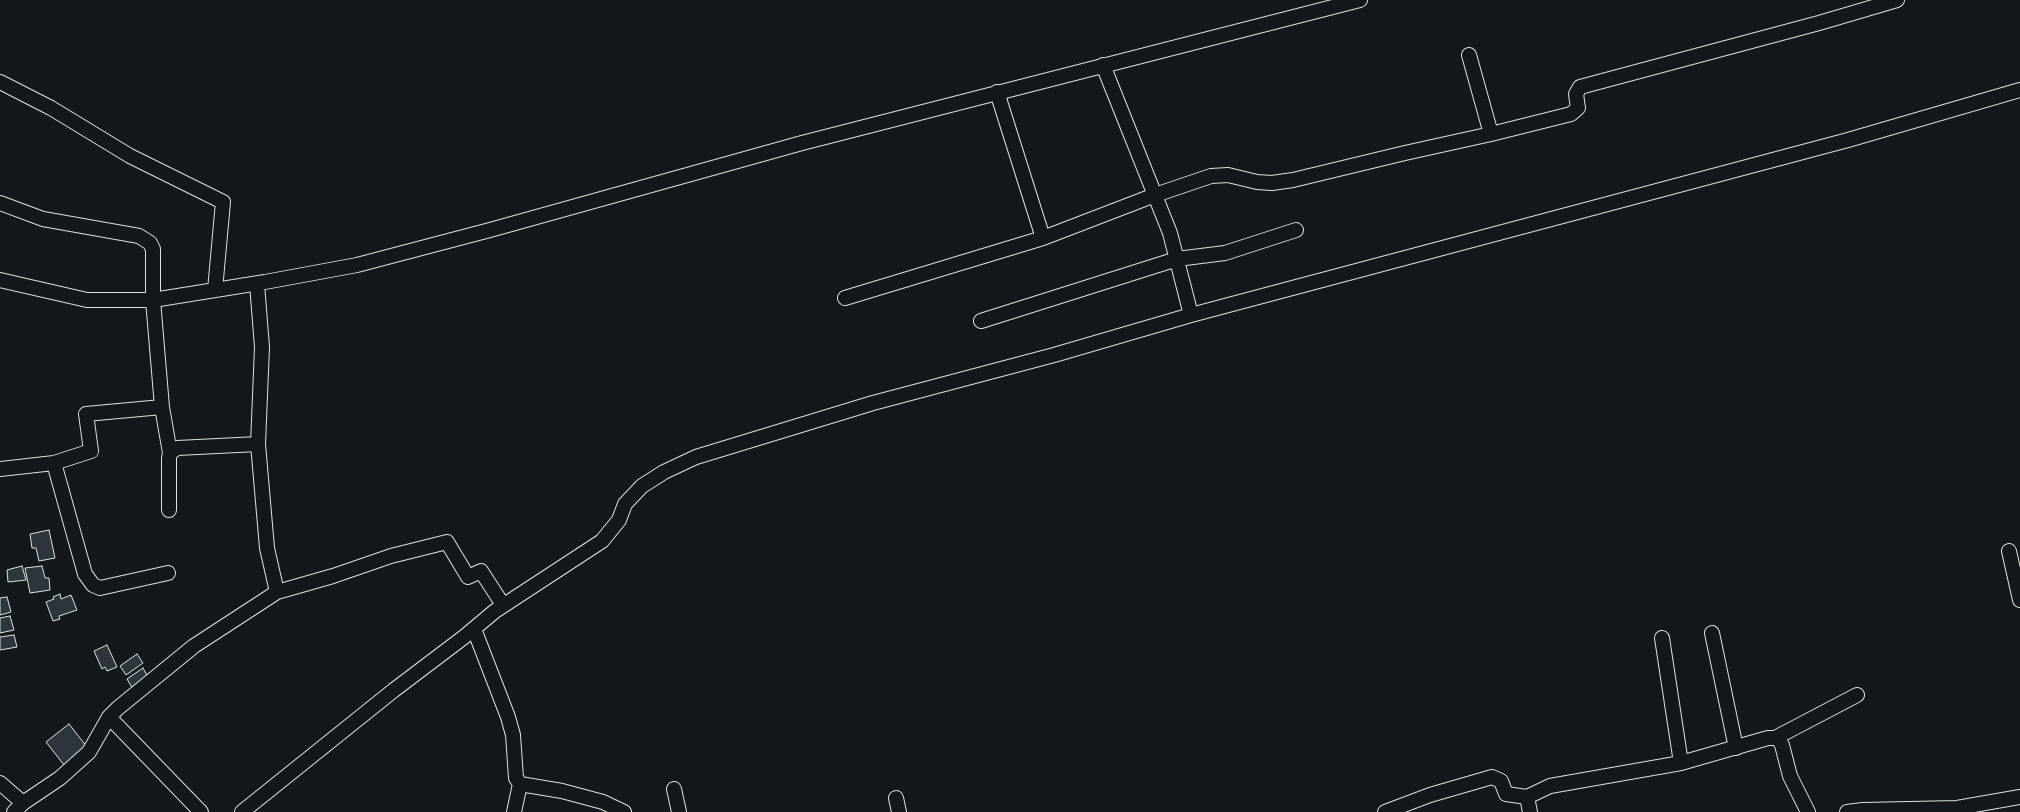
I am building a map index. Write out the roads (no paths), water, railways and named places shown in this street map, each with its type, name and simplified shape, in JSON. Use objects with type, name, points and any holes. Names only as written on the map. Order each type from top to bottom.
[{"type":"street","points":[[0,280],[87,300],[153,300],[358,266],[802,143],[1360,0]]},
{"type":"street","points":[[846,298],[1043,238],[1155,195],[1211,176],[1228,175],[1257,182],[1272,183],[1293,180],[1405,152],[1491,134],[1576,112],[1579,103],[1577,91],[1586,86],[1897,0]]},
{"type":"street","points":[[1469,55],[1491,134]]},
{"type":"street","points":[[1103,65],[1170,233],[1191,315]]},
{"type":"street","points":[[0,82],[51,108],[130,156],[223,202],[215,290]]},
{"type":"street","points":[[242,812],[503,605],[602,541],[619,520],[625,504],[642,486],[664,472],[696,457],[873,403],[1054,355],[1191,315],[1848,140],[2020,90]]},
{"type":"street","points":[[997,92],[1043,238]]},
{"type":"street","points":[[0,203],[43,219],[138,236],[145,239],[153,249],[153,300],[162,407],[170,453],[169,510]]},
{"type":"street","points":[[981,321],[1176,259],[1225,253],[1296,230]]},
{"type":"street","points":[[256,284],[262,347],[258,444],[267,548],[277,592]]},
{"type":"street","points":[[0,469],[54,463],[90,451],[86,414],[162,407]]},
{"type":"street","points":[[170,453],[182,447],[258,444]]},
{"type":"street","points":[[54,463],[85,574],[93,586],[100,588],[168,573]]},
{"type":"street","points":[[0,783],[19,808],[60,778],[89,752],[109,717],[194,646],[277,592],[333,576],[391,556],[447,542],[468,577],[481,571],[503,605]]},
{"type":"street","points":[[2009,550],[2020,600]]},
{"type":"street","points":[[474,629],[513,736],[516,778],[520,784],[514,812]]},
{"type":"street","points":[[1712,634],[1736,748]]},
{"type":"street","points":[[1662,638],[1680,763]]},
{"type":"street","points":[[1385,812],[1430,795],[1492,777],[1501,781],[1506,794],[1527,797],[1550,786],[1680,763],[1768,738],[1775,738],[1857,695]]},
{"type":"street","points":[[109,717],[201,812]]},
{"type":"street","points":[[1775,738],[1782,745],[1790,776],[1808,812]]},
{"type":"street","points":[[520,784],[562,791],[600,807],[624,812]]},
{"type":"street","points":[[674,789],[679,812]]},
{"type":"street","points":[[1527,797],[1530,812]]},
{"type":"street","points":[[1847,812],[1863,810],[1958,810],[2020,797]]},
{"type":"street","points":[[896,798],[899,812]]}]
